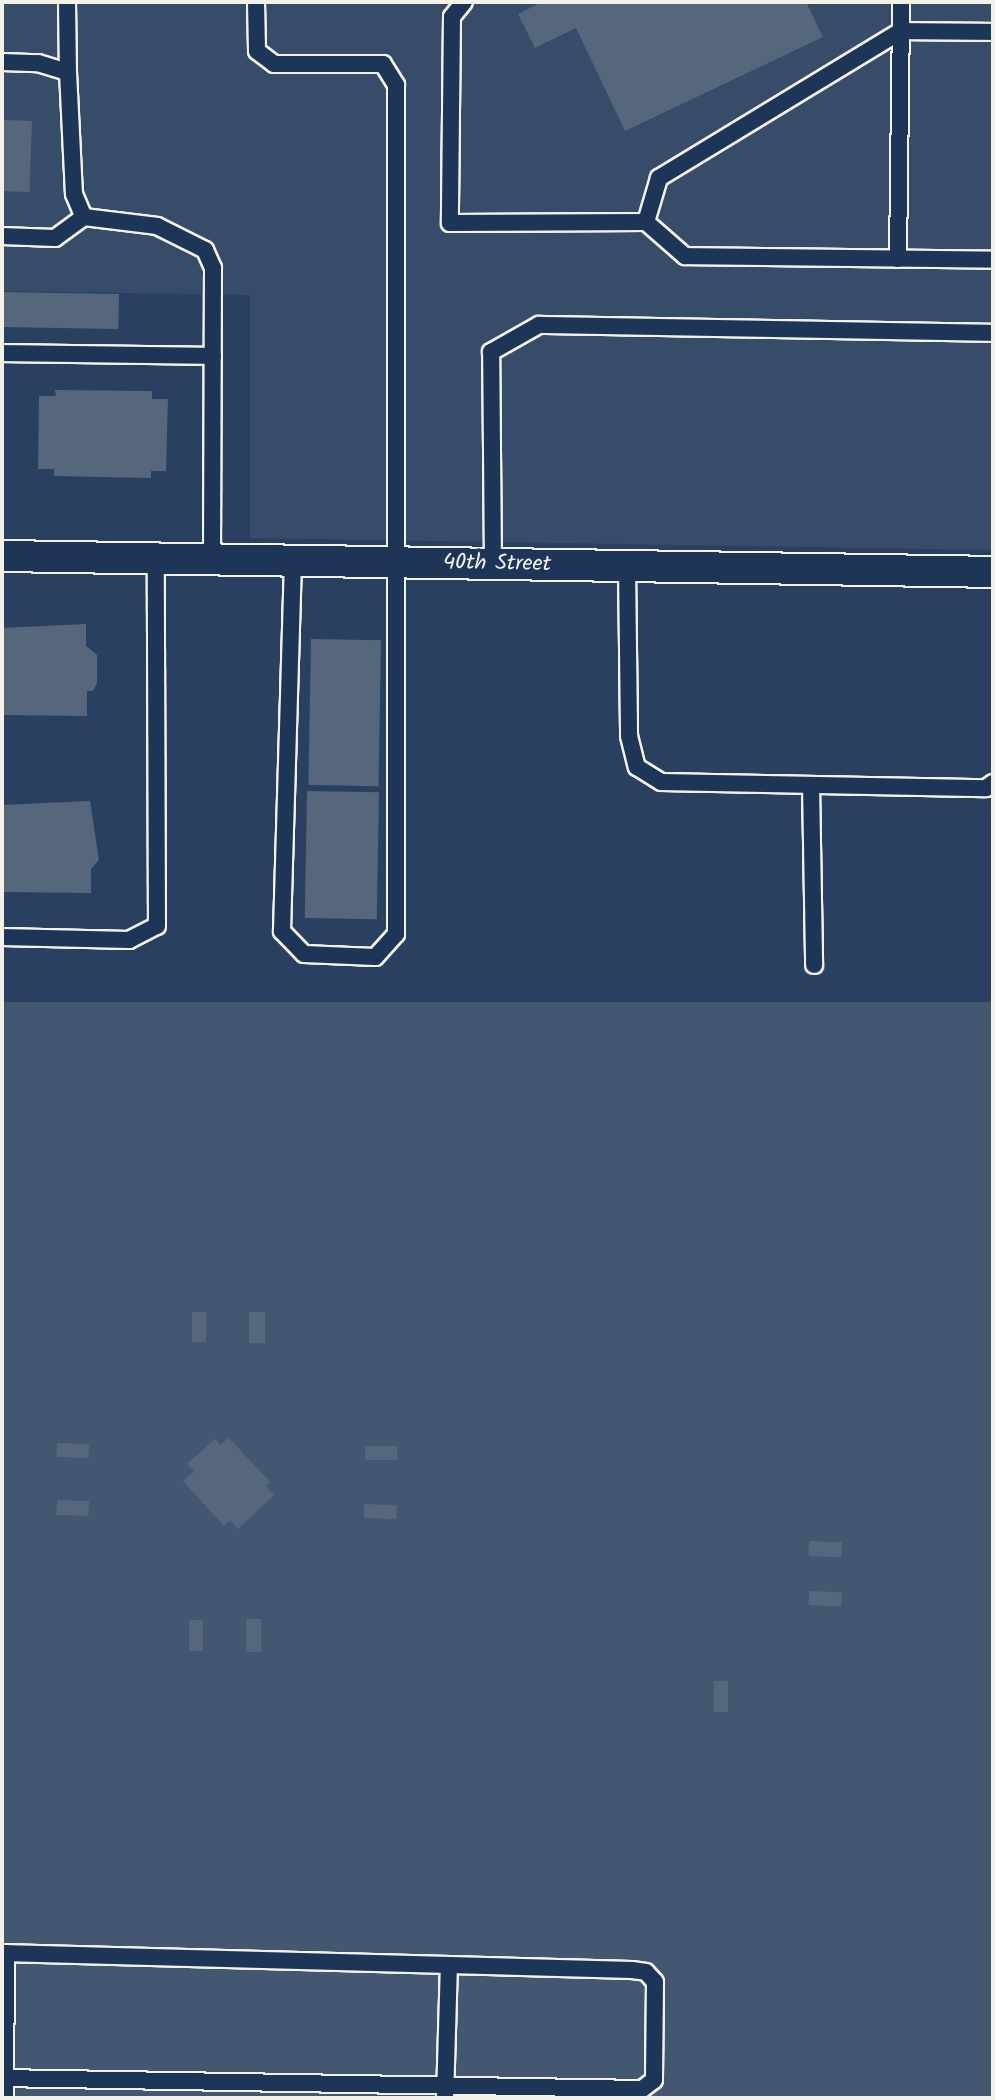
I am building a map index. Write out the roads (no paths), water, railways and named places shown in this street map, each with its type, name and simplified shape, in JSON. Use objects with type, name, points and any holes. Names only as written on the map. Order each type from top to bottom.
[{"type":"street","name":"40th Street","points":[[2,556],[993,572]]},
{"type":"lane","points":[[67,2],[74,194],[84,217]]},
{"type":"lane","points":[[256,2],[257,51],[274,64],[383,64],[396,85],[396,934],[375,957],[304,954],[282,931],[293,560]]},
{"type":"lane","points":[[464,2],[452,17],[450,223],[646,222],[685,256],[993,260]]},
{"type":"lane","points":[[898,259],[901,2]]},
{"type":"lane","points":[[646,222],[659,178],[901,31],[993,32]]},
{"type":"lane","points":[[2,62],[38,63],[68,72]]},
{"type":"lane","points":[[2,236],[55,238],[84,217],[157,226],[205,250],[213,268],[212,559]]},
{"type":"lane","points":[[493,564],[491,352],[539,325],[993,333]]},
{"type":"lane","points":[[2,353],[213,356]]},
{"type":"lane","points":[[2,937],[129,940],[157,926],[156,558]]},
{"type":"lane","points":[[627,566],[629,736],[637,767],[661,782],[986,788],[993,783]]},
{"type":"lane","points":[[811,785],[814,965]]},
{"type":"lane","points":[[4,2078],[446,2092],[642,2089],[654,2080],[655,1982],[646,1972],[4,1953],[4,2078],[5,2098]]},
{"type":"lane","points":[[446,2092],[449,1965]]}]
